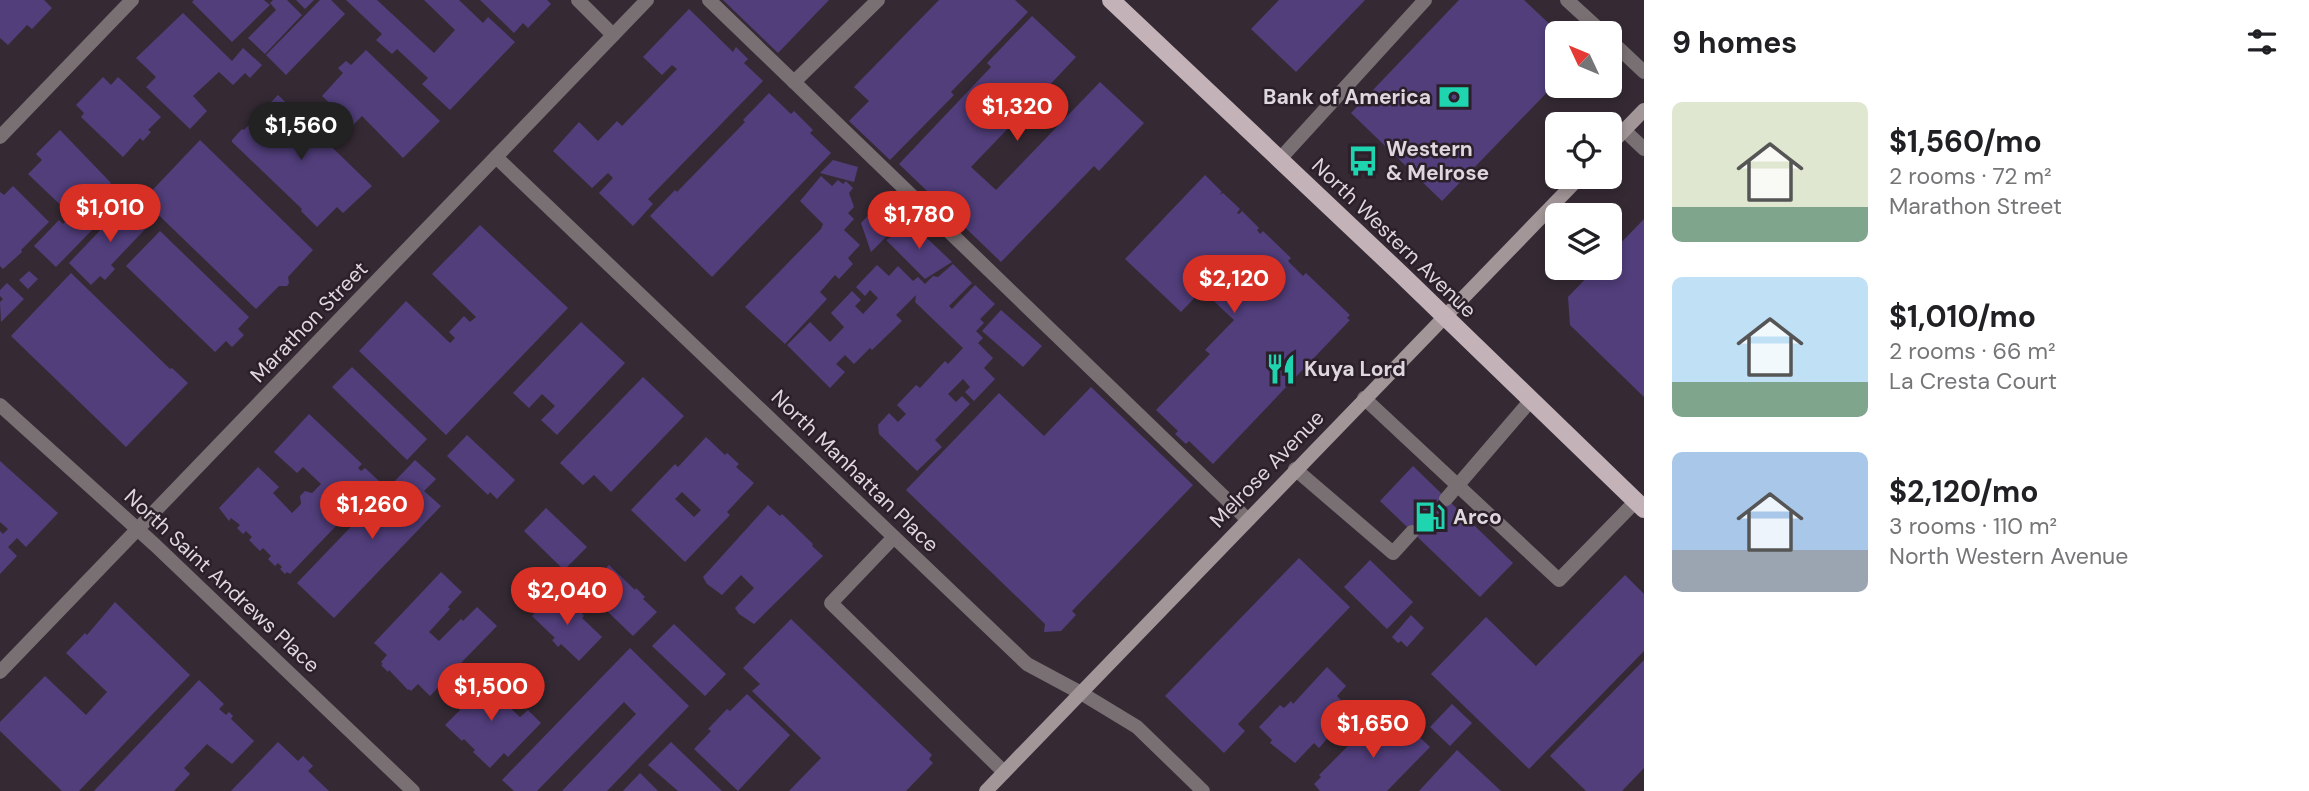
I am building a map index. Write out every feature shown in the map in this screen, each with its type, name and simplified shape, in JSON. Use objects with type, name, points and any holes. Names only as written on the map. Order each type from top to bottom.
[{"type":"main road","name":"North Western Avenue","points":[[1111,0],[1640,505]]},
{"type":"main road","points":[[1624,130],[1644,110]]},
{"type":"main road","name":"Melrose Avenue","points":[[986,791],[1568,189]]},
{"type":"street","points":[[0,137],[132,0]]},
{"type":"street","points":[[578,0],[613,35]]},
{"type":"street","name":"Marathon Street","points":[[0,673],[647,0]]},
{"type":"street","points":[[709,0],[1248,520]]},
{"type":"street","points":[[793,82],[878,0]]},
{"type":"street","points":[[1279,160],[1424,0]]},
{"type":"street","points":[[1567,0],[1590,21]]},
{"type":"street","points":[[1622,51],[1644,72]]},
{"type":"street","points":[[1624,130],[1644,149]]},
{"type":"street","name":"North Manhattan Place","points":[[496,157],[1027,664],[1136,727],[1203,791]]},
{"type":"street","points":[[1364,398],[1559,580],[1640,505]]},
{"type":"street","points":[[1446,499],[1531,400]]},
{"type":"street","name":"North Saint Andrews Place","points":[[0,405],[138,529],[413,791]]},
{"type":"street","points":[[1295,470],[1393,552],[1412,532]]},
{"type":"street","points":[[894,537],[831,603],[1004,772]]},
{"type":"building","points":[[0,0],[44,0],[52,8],[32,29],[27,25],[8,45],[0,38]]},
{"type":"building","points":[[264,0],[270,5],[232,42],[192,2]]},
{"type":"building","points":[[273,0],[287,0],[302,15],[265,54],[248,38],[276,10],[270,3]]},
{"type":"building","points":[[296,0],[314,0],[305,9]]},
{"type":"building","points":[[320,0],[331,0],[345,14],[286,75],[266,55]]},
{"type":"building","points":[[346,0],[377,0],[434,53],[455,30],[424,0],[459,0],[483,23],[488,17],[515,42],[450,110],[422,84],[428,78],[397,49],[392,54],[376,40],[382,34]]},
{"type":"building","points":[[480,0],[547,0],[551,4],[528,28],[523,23],[514,33]]},
{"type":"building","points":[[723,0],[829,0],[778,53]]},
{"type":"building","points":[[939,0],[1015,0],[1028,12],[951,92],[954,95],[890,160],[849,121],[869,101],[854,87]]},
{"type":"building","points":[[1279,0],[1365,0],[1296,72],[1251,29]]},
{"type":"building","name":"Bank of America","points":[[1459,0],[1524,0],[1546,21],[1545,94],[1442,201],[1351,113]]},
{"type":"building","points":[[689,9],[733,52],[736,47],[748,59],[744,63],[763,81],[648,199],[653,204],[633,226],[599,193],[613,178],[608,173],[592,188],[553,151],[579,122],[598,141],[617,121],[622,126],[677,69],[672,65],[662,75],[643,57]]},
{"type":"building","points":[[183,13],[232,61],[243,48],[262,65],[250,78],[245,73],[233,85],[219,72],[193,96],[207,111],[190,129],[146,87],[156,77],[136,58]]},
{"type":"building","points":[[1032,16],[1076,57],[1045,90],[1049,94],[1024,120],[1020,116],[971,167],[996,190],[1100,82],[1144,123],[1099,171],[1094,166],[1001,262],[899,164],[991,67],[987,63]]},
{"type":"building","points":[[366,50],[440,121],[403,158],[362,116],[353,125],[322,96],[343,73],[338,68],[346,61],[351,65]]},
{"type":"building","points":[[103,77],[111,85],[118,77],[161,117],[148,130],[151,132],[143,141],[140,138],[123,157],[81,117],[84,113],[76,105]]},
{"type":"building","points":[[769,93],[791,114],[794,111],[813,130],[810,133],[831,153],[712,277],[650,216],[745,122],[743,120]]},
{"type":"building","points":[[278,95],[372,186],[343,213],[337,207],[317,227],[302,209],[232,142]]},
{"type":"building","points":[[60,130],[111,183],[80,215],[94,228],[56,267],[34,246],[59,220],[63,224],[71,215],[28,174],[42,160],[36,154]]},
{"type":"building","points":[[200,140],[313,250],[288,277],[287,286],[279,286],[256,309],[143,200]]},
{"type":"building","points":[[833,160],[858,167],[854,182],[820,173]]},
{"type":"building","points":[[1205,175],[1222,192],[1219,195],[1223,193],[1240,209],[1237,213],[1242,211],[1259,228],[1257,230],[1260,234],[1263,231],[1291,258],[1288,261],[1303,276],[1306,273],[1350,315],[1347,318],[1350,320],[1213,464],[1189,441],[1186,444],[1175,434],[1178,431],[1156,410],[1210,354],[1205,350],[1234,320],[1202,290],[1181,312],[1125,259]]},
{"type":"building","points":[[821,176],[832,186],[838,180],[843,184],[846,181],[853,188],[849,193],[854,207],[848,213],[854,219],[844,230],[860,245],[848,258],[853,264],[839,279],[835,275],[820,292],[827,299],[785,344],[745,307],[821,229],[823,224],[800,201]]},
{"type":"building","points":[[13,186],[49,222],[3,269],[0,266],[0,192],[4,195]]},
{"type":"building","points":[[889,194],[901,222],[871,252],[861,223]]},
{"type":"building","points":[[128,201],[151,223],[111,265],[115,269],[105,280],[100,276],[91,285],[69,263]]},
{"type":"building","points":[[1644,219],[1644,397],[1570,325],[1568,297],[1584,280],[1622,280],[1622,242]]},
{"type":"building","points":[[912,224],[952,262],[925,279],[886,240]]},
{"type":"building","points":[[480,225],[568,308],[446,435],[359,351],[406,301],[450,343],[455,338],[449,332],[464,316],[470,322],[476,317],[432,274]]},
{"type":"building","points":[[160,231],[249,317],[238,329],[244,335],[232,347],[226,341],[215,352],[126,266]]},
{"type":"building","points":[[953,264],[972,283],[949,306],[952,309],[975,285],[995,304],[980,319],[984,323],[976,331],[983,338],[978,343],[993,358],[984,368],[995,379],[974,401],[965,392],[970,387],[963,379],[948,394],[956,402],[962,396],[970,404],[935,440],[942,447],[917,471],[879,434],[878,425],[889,413],[898,422],[906,414],[897,405],[916,385],[920,388],[945,361],[948,364],[963,348],[915,302],[916,295],[896,315],[902,321],[872,350],[870,348],[854,364],[845,355],[836,364],[845,372],[830,388],[787,345],[810,322],[830,342],[844,327],[831,313],[852,291],[861,300],[855,306],[863,314],[878,298],[870,290],[865,296],[856,287],[877,265],[889,276],[898,266],[913,281],[918,277],[925,284]]},
{"type":"building","points":[[29,271],[38,279],[28,289],[19,280]]},
{"type":"building","points":[[71,273],[170,369],[188,383],[126,447],[11,336]]},
{"type":"building","points":[[7,283],[24,299],[1,322],[0,302],[3,299],[0,290]]},
{"type":"building","points":[[1001,310],[1042,346],[1023,367],[982,331]]},
{"type":"building","points":[[581,322],[625,363],[557,435],[541,420],[555,406],[542,394],[529,408],[513,393]]},
{"type":"building","points":[[352,367],[427,439],[407,460],[332,387]]},
{"type":"building","points":[[643,377],[684,416],[611,492],[594,475],[583,485],[560,463]]},
{"type":"building","points":[[1091,387],[1193,485],[1072,611],[1076,615],[1061,631],[1044,632],[1045,624],[906,490],[999,393],[1044,436]]},
{"type":"building","points":[[309,414],[362,464],[358,468],[361,471],[365,468],[379,481],[290,574],[285,574],[278,563],[275,566],[268,559],[271,556],[263,548],[260,551],[249,540],[252,537],[246,531],[243,534],[237,528],[240,525],[231,518],[229,521],[219,508],[258,467],[279,487],[273,493],[292,513],[301,504],[300,496],[305,491],[312,493],[321,484],[303,467],[297,473],[274,452]]},
{"type":"building","points":[[467,435],[515,480],[497,499],[490,492],[488,495],[447,456]]},
{"type":"building","points":[[706,437],[739,464],[736,467],[754,483],[727,512],[730,515],[685,562],[631,510],[675,464],[678,467]],"holes":[[[682,492],[701,510],[694,517],[675,499]]]},
{"type":"building","points":[[415,460],[436,479],[424,491],[441,506],[334,618],[297,583]]},
{"type":"building","points":[[0,461],[58,513],[26,547],[17,538],[8,547],[17,556],[0,574],[0,531],[3,534],[8,529],[0,522]]},
{"type":"building","name":"Arco","points":[[1413,466],[1513,563],[1480,597],[1380,501]]},
{"type":"building","points":[[768,505],[780,516],[782,514],[823,556],[754,624],[735,608],[754,588],[741,575],[722,595],[707,584],[703,577]]},
{"type":"building","points":[[546,508],[587,547],[564,570],[524,531]]},
{"type":"building","points":[[1299,558],[1350,607],[1238,724],[1245,731],[1224,753],[1165,696]]},
{"type":"building","points":[[1370,560],[1413,602],[1387,629],[1344,587]]},
{"type":"building","points":[[609,565],[635,590],[636,588],[657,612],[633,636],[585,590]]},
{"type":"building","points":[[441,572],[462,592],[429,632],[439,641],[477,607],[497,626],[459,665],[463,668],[452,679],[449,676],[430,696],[418,684],[411,691],[408,690],[389,670],[388,672],[381,665],[387,655],[374,643]]},
{"type":"building","points":[[1625,575],[1644,594],[1644,651],[1529,769],[1431,674],[1486,617],[1536,666]]},
{"type":"building","points":[[555,592],[578,614],[580,611],[584,616],[582,618],[602,637],[579,661],[561,644],[558,647],[552,640],[555,638],[532,616]]},
{"type":"building","points":[[115,602],[190,675],[79,791],[62,791],[0,731],[0,722],[45,676],[86,715],[107,692],[66,653],[85,633],[87,635]]},
{"type":"building","points":[[1411,615],[1424,628],[1407,647],[1392,637]]},
{"type":"building","points":[[791,619],[932,755],[929,759],[933,763],[906,791],[789,791],[821,758],[752,691],[760,684],[743,668]]},
{"type":"building","points":[[674,624],[726,674],[705,696],[652,646]]},
{"type":"building","points":[[630,648],[689,706],[607,791],[562,791],[636,714],[624,702],[537,791],[514,791],[502,780]]},
{"type":"building","points":[[1644,660],[1644,768],[1622,791],[1586,791],[1550,756]]},
{"type":"building","points":[[1327,667],[1346,686],[1337,696],[1351,711],[1319,748],[1314,743],[1295,763],[1270,743],[1272,740],[1259,727],[1280,705],[1284,708],[1291,701],[1293,704]]},
{"type":"building","points":[[489,672],[502,685],[494,693],[520,717],[528,710],[541,723],[508,757],[504,753],[490,768],[464,739],[462,741],[445,725],[460,710],[456,706]]},
{"type":"building","points":[[199,680],[224,704],[219,709],[226,715],[229,712],[233,716],[231,719],[254,741],[232,764],[207,744],[184,768],[190,774],[174,791],[94,791]]},
{"type":"building","points":[[747,694],[790,735],[738,791],[694,749],[727,709],[730,711]]},
{"type":"building","points":[[1452,704],[1472,723],[1450,746],[1430,727]]},
{"type":"building","points":[[1379,715],[1404,739],[1413,731],[1430,747],[1387,791],[1320,791],[1314,784],[1321,777],[1319,775]]},
{"type":"building","points":[[278,742],[298,761],[303,756],[313,766],[308,771],[329,791],[231,791]]},
{"type":"building","points":[[671,742],[722,791],[678,791],[648,765]]},
{"type":"building","points":[[1457,750],[1501,791],[1419,791]]},
{"type":"building","points":[[640,773],[658,791],[623,791]]},
{"type":"place","name":"Bank of America","points":[[1454,97]]},
{"type":"place","name":"Western & Melrose","points":[[1363,161]]},
{"type":"place","name":"Kuya Lord","points":[[1281,369]]},
{"type":"place","name":"Arco","points":[[1430,517]]}]
